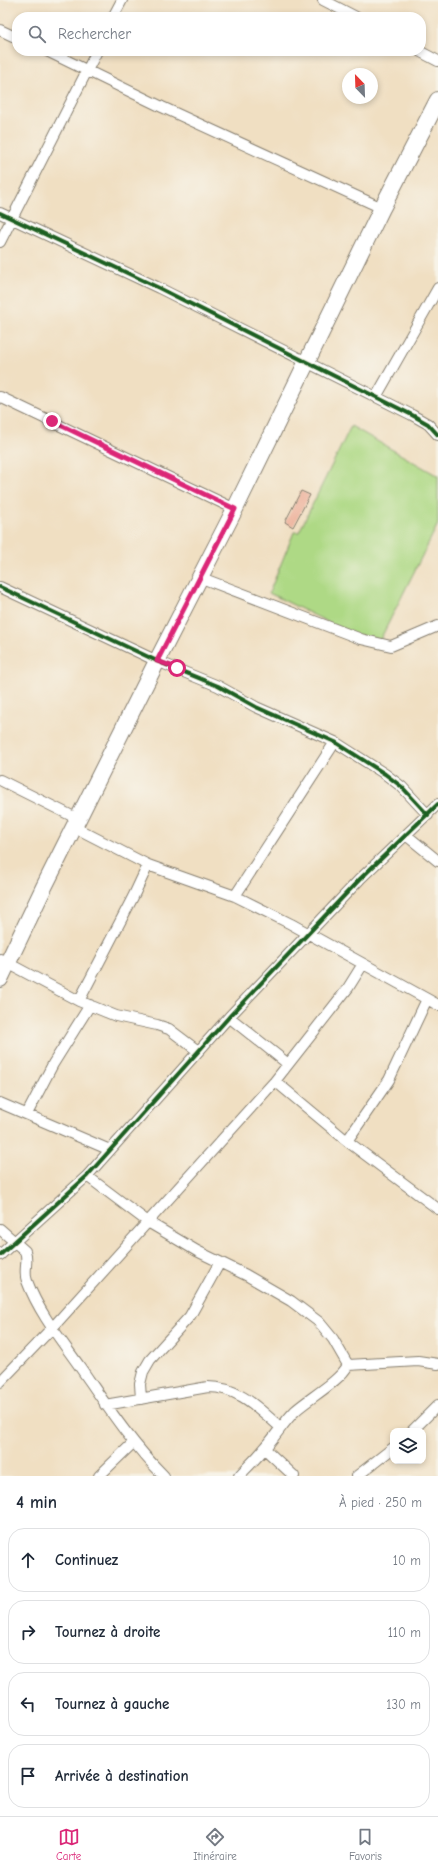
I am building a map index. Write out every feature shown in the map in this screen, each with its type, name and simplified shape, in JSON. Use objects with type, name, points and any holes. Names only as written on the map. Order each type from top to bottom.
[{"type":"main road","points":[[0,979],[4,961],[44,887],[199,577],[235,509],[382,208],[438,100]]},
{"type":"street","points":[[116,12],[122,0]]},
{"type":"street","points":[[323,0],[346,12]]},
{"type":"street","points":[[0,30],[12,36]]},
{"type":"street","points":[[426,55],[438,61]]},
{"type":"street","points":[[58,56],[88,69],[155,104],[382,208]]},
{"type":"street","points":[[0,242],[94,56]]},
{"type":"street","points":[[0,213],[159,288],[307,361],[428,424],[438,435]]},
{"type":"street","points":[[376,397],[438,288]]},
{"type":"street","points":[[0,397],[235,509]]},
{"type":"street","points":[[199,577],[361,640],[391,646],[438,626]]},
{"type":"street","points":[[0,587],[157,661],[218,686],[256,707],[335,742],[385,774],[402,787],[428,815]]},
{"type":"street","points":[[235,896],[335,742]]},
{"type":"street","points":[[0,780],[148,865],[235,896],[308,933],[438,1005]]},
{"type":"street","points":[[0,1255],[87,1176],[198,1051],[308,933],[360,879],[438,804]]},
{"type":"street","points":[[406,835],[438,861]]},
{"type":"street","points":[[79,1001],[148,865]]},
{"type":"street","points":[[4,961],[79,1001],[116,1016],[169,1029],[198,1051]]},
{"type":"street","points":[[0,1382],[53,1327],[275,1081],[348,988],[363,964]]},
{"type":"street","points":[[348,1141],[388,1080],[427,999]]},
{"type":"street","points":[[27,1114],[53,1064],[90,1005]]},
{"type":"street","points":[[229,1017],[288,1064]]},
{"type":"street","points":[[275,1081],[348,1141],[438,1209]]},
{"type":"street","points":[[0,1103],[110,1150]]},
{"type":"street","points":[[87,1176],[148,1222],[197,1251],[246,1274],[291,1301],[319,1322],[334,1339],[348,1365]]},
{"type":"street","points":[[0,1229],[23,1248],[27,1255],[25,1272],[27,1280],[38,1305],[104,1405],[134,1443],[164,1476]]},
{"type":"street","points":[[142,1399],[140,1384],[143,1372],[150,1360],[190,1316],[220,1262]]},
{"type":"street","points":[[348,1365],[418,1361],[438,1364]]},
{"type":"street","points":[[239,1476],[265,1449],[280,1427],[296,1411],[333,1381],[346,1369],[348,1365]]},
{"type":"street","points":[[104,1405],[208,1387],[224,1388],[229,1389],[250,1402],[280,1427]]},
{"type":"street","points":[[415,1428],[438,1405]]},
{"type":"street","points":[[99,1476],[134,1443]]},
{"type":"street","points":[[265,1449],[294,1476]]},
{"type":"street","points":[[357,1476],[390,1450]]},
{"type":"green space","points":[[351,426],[438,476],[438,524],[380,640],[356,636],[269,593],[294,532],[299,532]]},
{"type":"building","points":[[301,491],[310,495],[293,527],[285,522]]},
{"type":"cycle path","points":[[0,213],[159,288],[412,415],[428,424],[438,435]]},
{"type":"cycle path","points":[[0,587],[157,661],[218,686],[256,707],[335,742],[385,774],[402,787],[428,815]]},
{"type":"cycle path","points":[[0,1255],[87,1176],[229,1017],[360,879],[438,804]]},
{"type":"route","points":[[52,421],[235,509],[157,661],[177,668]]}]
